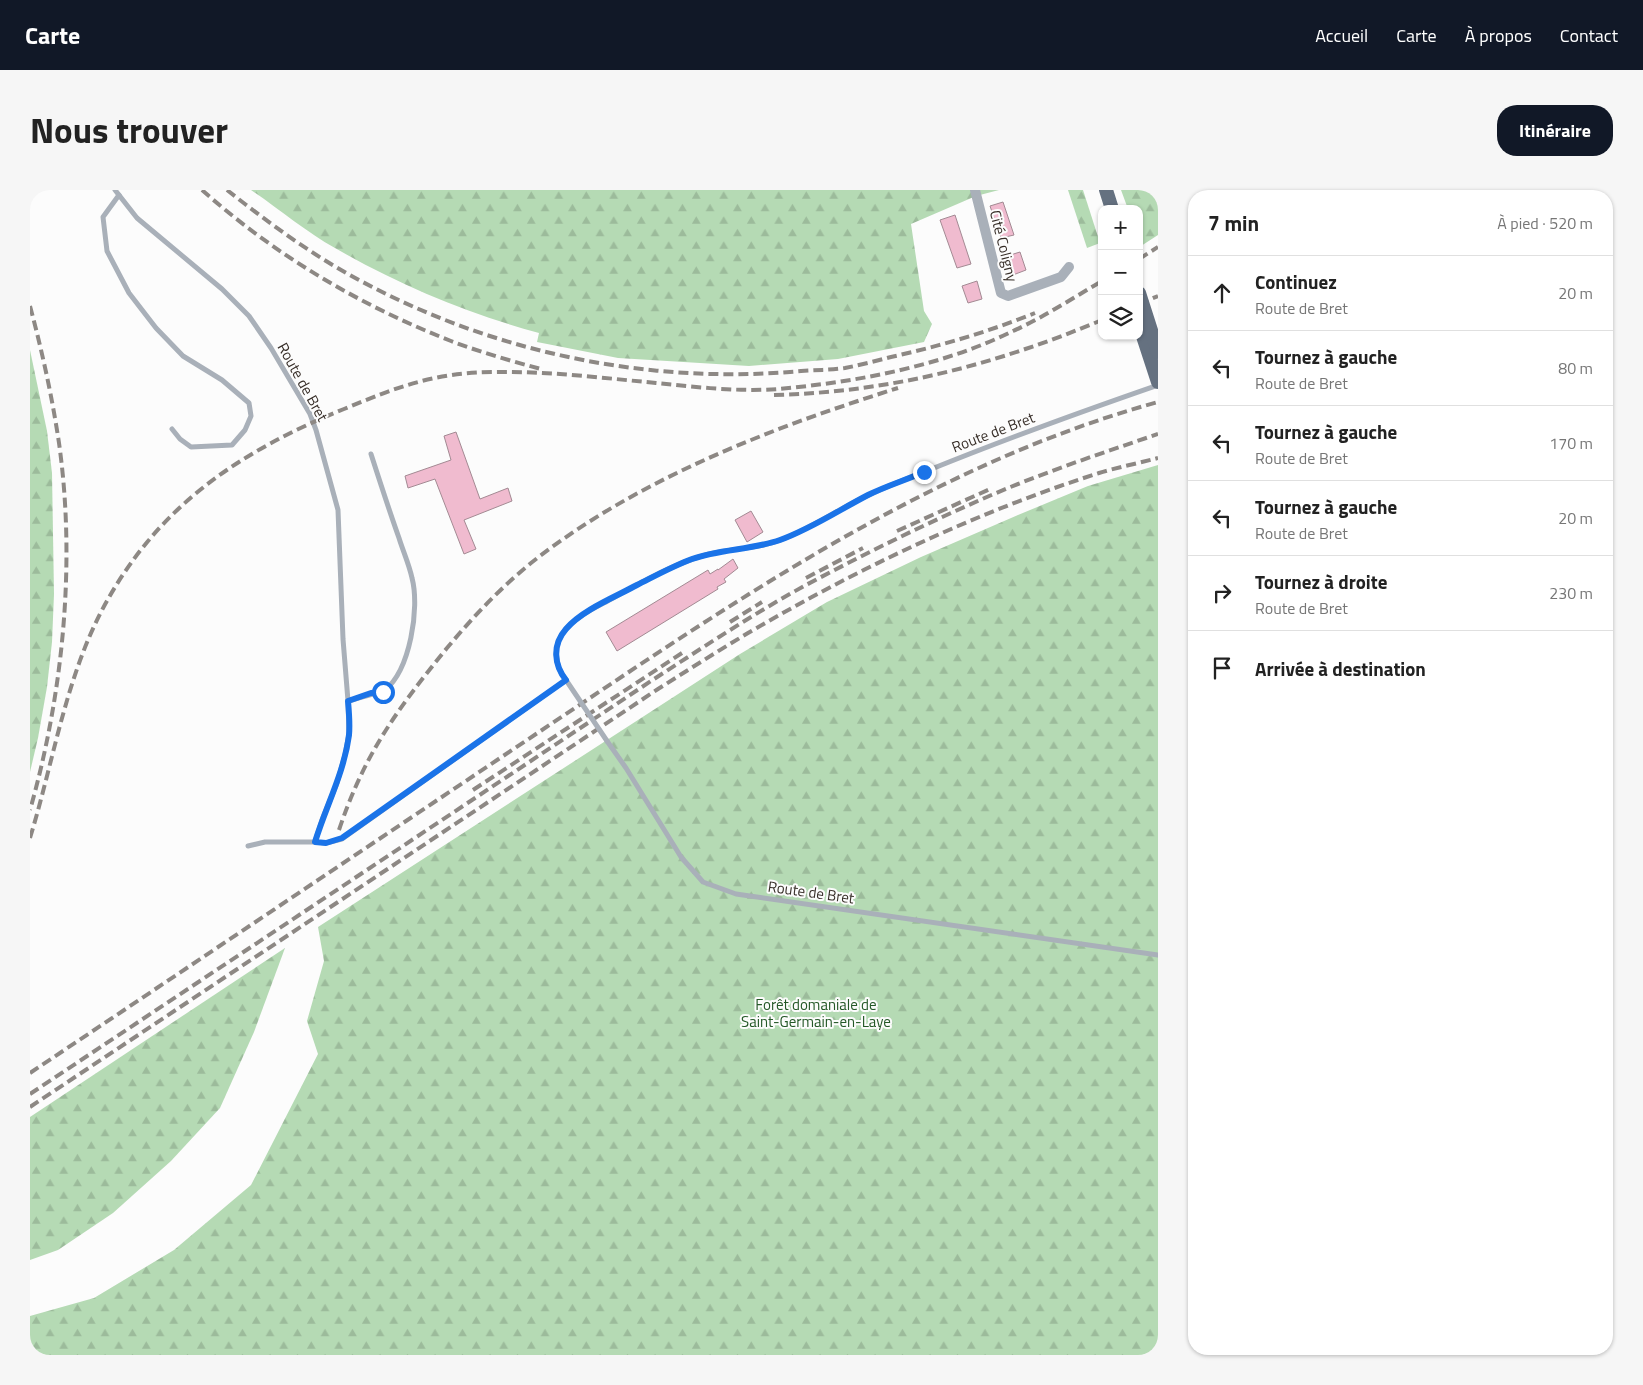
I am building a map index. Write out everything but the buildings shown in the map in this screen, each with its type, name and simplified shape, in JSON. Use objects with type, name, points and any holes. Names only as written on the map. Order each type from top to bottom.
[{"type":"main road","points":[[1096,190],[1101,205]]},
{"type":"main road","points":[[1106,190],[1111,205]]},
{"type":"main road","points":[[1140,295],[1158,352]]},
{"type":"main road","points":[[1143,336],[1158,383]]},
{"type":"street","name":"Cité Coligny","points":[[975,190],[1001,293],[1008,296],[1061,277],[1069,267]]},
{"type":"lane","name":"Route de Bret","points":[[172,429],[180,439],[191,447],[232,445],[245,430],[251,416],[249,402],[222,380],[183,356],[156,328],[129,293],[107,251],[103,217],[117,192],[137,218],[222,289],[249,316],[272,348],[310,414],[316,430],[338,510],[349,734],[337,783],[315,842]]},
{"type":"lane","name":"Route de Bret","points":[[1158,383],[988,446],[870,494],[806,529],[782,539],[763,546],[712,553],[691,559],[664,571],[584,614],[566,629],[558,644],[555,658],[560,672],[626,768],[681,857],[703,882],[736,894],[1158,955]]},
{"type":"lane","points":[[348,701],[371,693],[383,692],[394,681],[403,664],[410,640],[414,609],[413,579],[371,454]]},
{"type":"lane","points":[[248,846],[265,842],[326,843],[342,838],[566,680]]},
{"type":"green space","points":[[251,190],[999,190],[976,196],[911,224],[924,311],[932,324],[924,342],[838,359],[749,366],[618,358],[537,342],[539,333],[461,308],[409,286],[359,261],[314,235]]},
{"type":"green space","points":[[1068,190],[1083,190],[1098,237],[1098,244],[1087,248]]},
{"type":"green space","points":[[1121,190],[1158,190],[1158,235],[1143,245],[1143,205],[1127,205]]},
{"type":"green space","points":[[30,350],[47,431],[52,473],[54,594],[52,642],[47,687],[30,772]]},
{"type":"green space","name":"Forêt domaniale de Saint-Germain-en-Laye","points":[[1158,465],[1158,1355],[30,1355],[30,1316],[94,1298],[174,1250],[251,1185],[318,1054],[307,1021],[324,961],[318,927],[740,654],[827,602],[921,557],[1088,486]]},
{"type":"green space","points":[[285,948],[254,1032],[220,1108],[171,1161],[113,1213],[58,1250],[30,1260],[30,1117]]},
{"type":"railway","points":[[202,190],[259,236],[351,295],[451,341],[541,369]]},
{"type":"railway","points":[[227,190],[324,260],[359,280],[411,305],[464,327],[518,345],[630,368],[687,373],[744,374],[845,368],[946,343],[1035,313]]},
{"type":"railway","points":[[1143,256],[1158,247]]},
{"type":"railway","points":[[30,838],[78,666],[101,612],[123,575],[147,542],[174,513],[203,488],[269,444],[305,426],[382,394],[417,382],[454,375],[494,372],[575,375],[748,390],[808,386],[868,377],[928,363],[986,343],[1036,320],[1098,283]]},
{"type":"railway","points":[[1143,302],[1158,296]]},
{"type":"railway","points":[[30,306],[39,340],[59,443],[64,488],[66,535],[66,581],[58,675],[51,721],[30,810]]},
{"type":"railway","points":[[774,395],[817,393],[859,388],[901,382],[941,373],[982,363],[1022,350],[1098,322]]},
{"type":"railway","points":[[339,830],[365,766],[399,711],[463,629],[489,601],[531,563],[572,533],[660,481],[707,459],[802,420],[898,388]]},
{"type":"railway","points":[[30,1073],[683,636],[758,588],[912,500],[992,462],[1074,429],[1158,402]]},
{"type":"railway","points":[[30,1094],[651,681],[786,596],[931,522],[982,499],[1045,474],[1158,434]]},
{"type":"railway","points":[[30,1107],[658,689],[748,633],[876,564],[919,543],[1008,505],[1099,473],[1158,458]]},
{"type":"railway","points":[[897,531],[990,489]]},
{"type":"railway","points":[[806,578],[863,548]]},
{"type":"railway","points":[[730,622],[762,602]]},
{"type":"railway","points":[[473,790],[682,653]]},
{"type":"route","points":[[383,692],[371,693],[348,701],[349,734],[345,756],[315,842],[335,842],[342,838],[566,680],[560,672],[555,658],[558,644],[566,629],[584,614],[664,571],[691,559],[712,553],[763,546],[782,539],[806,529],[870,494],[924,472]]}]
